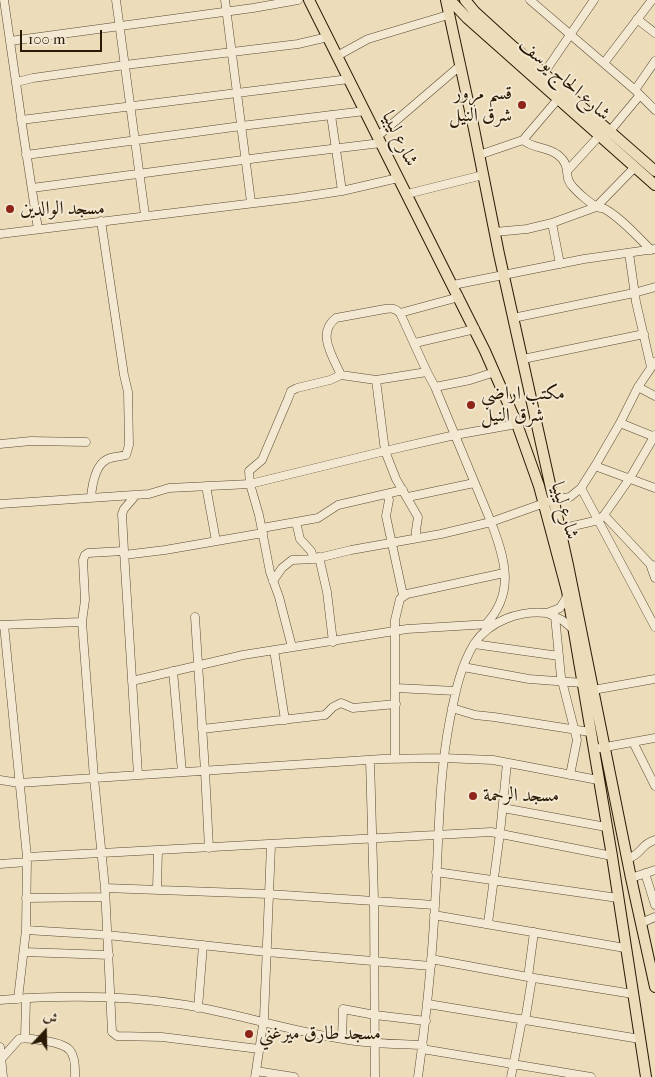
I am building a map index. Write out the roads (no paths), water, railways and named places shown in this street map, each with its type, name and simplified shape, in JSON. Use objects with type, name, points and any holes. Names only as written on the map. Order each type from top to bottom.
[{"type":"main road","name":"شارع ليبيا","points":[[309,0],[475,329],[495,372],[560,529],[655,987]]},
{"type":"main road","name":"شارع ليبيا","points":[[446,0],[523,359],[557,550],[568,595],[612,856],[646,1077]]},
{"type":"main road","name":"شارع الحاج يوسف","points":[[450,0],[558,99],[655,171]]},
{"type":"main road","name":"شارع الحاج يوسف","points":[[465,0],[475,12],[544,73],[605,133],[634,167],[655,185]]},
{"type":"street","points":[[4,0],[38,229]]},
{"type":"street","points":[[116,0],[145,215]]},
{"type":"street","points":[[225,0],[252,202]]},
{"type":"street","points":[[10,41],[298,0]]},
{"type":"street","points":[[530,0],[604,63],[655,110]]},
{"type":"street","points":[[539,7],[544,0]]},
{"type":"street","points":[[544,73],[594,0]]},
{"type":"street","points":[[604,63],[652,0]]},
{"type":"street","points":[[337,56],[368,39],[448,15]]},
{"type":"street","points":[[637,20],[655,34]]},
{"type":"street","points":[[17,82],[125,65],[298,44],[328,37]]},
{"type":"street","points":[[568,170],[605,133],[637,93],[655,60]]},
{"type":"street","points":[[32,188],[335,148],[380,139],[461,65]]},
{"type":"street","points":[[21,120],[349,79]]},
{"type":"street","points":[[479,155],[523,140],[558,99]]},
{"type":"street","points":[[26,155],[365,111]]},
{"type":"street","points":[[331,115],[342,191]]},
{"type":"street","points":[[523,140],[534,146],[551,149],[564,161],[568,170],[568,181],[574,188],[596,206],[605,209],[653,249]]},
{"type":"street","points":[[495,232],[552,223],[596,206],[634,167]]},
{"type":"street","points":[[407,194],[483,175]]},
{"type":"street","points":[[0,234],[342,191],[398,178]]},
{"type":"street","points":[[91,497],[94,478],[103,462],[126,454],[129,446],[127,387],[101,221]]},
{"type":"street","points":[[552,223],[560,264]]},
{"type":"street","points":[[453,285],[560,264],[653,249]]},
{"type":"street","points":[[273,582],[282,568],[292,560],[316,558],[441,534],[491,522],[548,501],[568,498],[581,488],[620,424],[638,387],[653,365],[634,293],[629,253]]},
{"type":"street","points":[[513,318],[655,287]]},
{"type":"street","points":[[400,313],[459,298]]},
{"type":"street","points":[[341,375],[326,337],[330,323],[336,318],[384,309],[392,308],[397,310],[436,387],[491,522],[497,542],[504,573],[505,589],[496,613],[485,625]]},
{"type":"street","points":[[415,344],[475,329]]},
{"type":"street","points":[[523,359],[644,334]]},
{"type":"street","points":[[292,647],[279,597],[270,572],[262,530],[250,484],[250,471],[262,460],[291,392],[297,388],[330,380],[341,375],[376,380],[427,372]]},
{"type":"street","points":[[436,387],[470,380],[495,372]]},
{"type":"street","points":[[376,380],[385,451],[393,472],[419,520],[416,538]]},
{"type":"street","points":[[638,387],[655,396]]},
{"type":"street","points":[[0,504],[153,493],[168,488],[250,484],[455,435],[517,424]]},
{"type":"street","points":[[560,529],[601,518],[630,478],[655,436],[620,424]]},
{"type":"street","points":[[0,444],[31,441],[86,442]]},
{"type":"street","points":[[595,466],[655,488]]},
{"type":"street","points":[[259,1049],[162,1037],[115,1035],[111,1029],[105,888],[82,622],[85,555],[88,553],[165,550],[216,541],[318,518],[345,503],[388,494],[474,483]]},
{"type":"street","points":[[206,486],[216,541]]},
{"type":"street","points":[[581,488],[601,518],[655,627]]},
{"type":"street","points":[[136,494],[122,514],[138,775]]},
{"type":"street","points":[[388,494],[389,501],[386,516],[403,595],[397,607],[395,631],[395,758]]},
{"type":"street","points":[[601,518],[653,565],[655,578]]},
{"type":"street","points":[[296,522],[300,539],[316,558],[326,592],[333,642]]},
{"type":"street","points":[[403,595],[504,573]]},
{"type":"street","points":[[132,681],[243,655],[292,647],[395,631],[495,624],[524,614],[551,614],[560,608],[568,595]]},
{"type":"street","points":[[551,614],[573,629]]},
{"type":"street","points":[[551,614],[563,683],[575,730],[577,746],[570,775]]},
{"type":"street","points":[[195,617],[209,848]]},
{"type":"street","points":[[26,1038],[22,998],[26,930],[27,859],[2,625],[82,622]]},
{"type":"street","points":[[418,1077],[428,1004],[443,758],[452,708],[463,667],[474,644],[483,633],[495,624]]},
{"type":"street","points":[[474,644],[559,656]]},
{"type":"street","points":[[274,650],[285,720]]},
{"type":"street","points":[[463,667],[528,679],[583,683]]},
{"type":"street","points":[[173,671],[182,772]]},
{"type":"street","points":[[593,690],[655,678]]},
{"type":"street","points":[[396,688],[456,691]]},
{"type":"street","points":[[202,728],[326,715],[333,707],[341,703],[353,708],[396,704]]},
{"type":"street","points":[[452,708],[475,716],[494,717],[590,732]]},
{"type":"street","points":[[593,750],[655,738]]},
{"type":"street","points":[[633,742],[655,786]]},
{"type":"street","points":[[0,780],[19,783],[395,758],[493,760],[598,780]]},
{"type":"street","points":[[370,760],[374,900],[375,1077]]},
{"type":"street","points":[[488,923],[507,763]]},
{"type":"street","points":[[503,808],[606,828]]},
{"type":"street","points":[[0,864],[27,859],[101,853],[500,833],[612,856]]},
{"type":"street","points":[[627,859],[638,855],[645,844],[655,840]]},
{"type":"street","points":[[271,845],[263,1023],[255,1074],[294,1077]]},
{"type":"street","points":[[156,889],[158,850]]},
{"type":"street","points":[[631,878],[655,870]]},
{"type":"street","points":[[436,872],[618,898]]},
{"type":"street","points":[[644,873],[655,905]]},
{"type":"street","points":[[105,888],[268,894],[435,904]]},
{"type":"street","points":[[26,898],[105,897]]},
{"type":"street","points":[[434,915],[625,948]]},
{"type":"street","points":[[641,923],[655,917]]},
{"type":"street","points":[[26,930],[107,935],[374,962],[431,962],[633,994]]},
{"type":"street","points":[[511,1077],[521,1025],[524,1020],[534,932]]},
{"type":"street","points":[[198,1008],[203,945]]},
{"type":"street","points":[[24,952],[109,955]]},
{"type":"street","points":[[0,1000],[22,998],[110,998],[161,1002],[198,1008],[342,1039],[422,1047],[591,1077]]},
{"type":"street","points":[[428,1004],[640,1039]]},
{"type":"street","points":[[342,1039],[343,1009],[375,1015],[426,1020]]},
{"type":"street","points":[[2,1058],[19,1039],[26,1038],[60,1043],[66,1046],[75,1060],[75,1077]]},
{"type":"street","points":[[0,1047],[3,1077]]},
{"type":"place","name":"قسم مرور شرق النيل","points":[[522,105]]},
{"type":"place","name":"مسجد الوالدين","points":[[10,209]]},
{"type":"place","name":"مكتب اراضي شرق النيل","points":[[471,405]]},
{"type":"place","name":"مسجد الرحمة","points":[[473,796]]},
{"type":"place","name":"مسجد طارق ميرغني","points":[[249,1034]]}]
